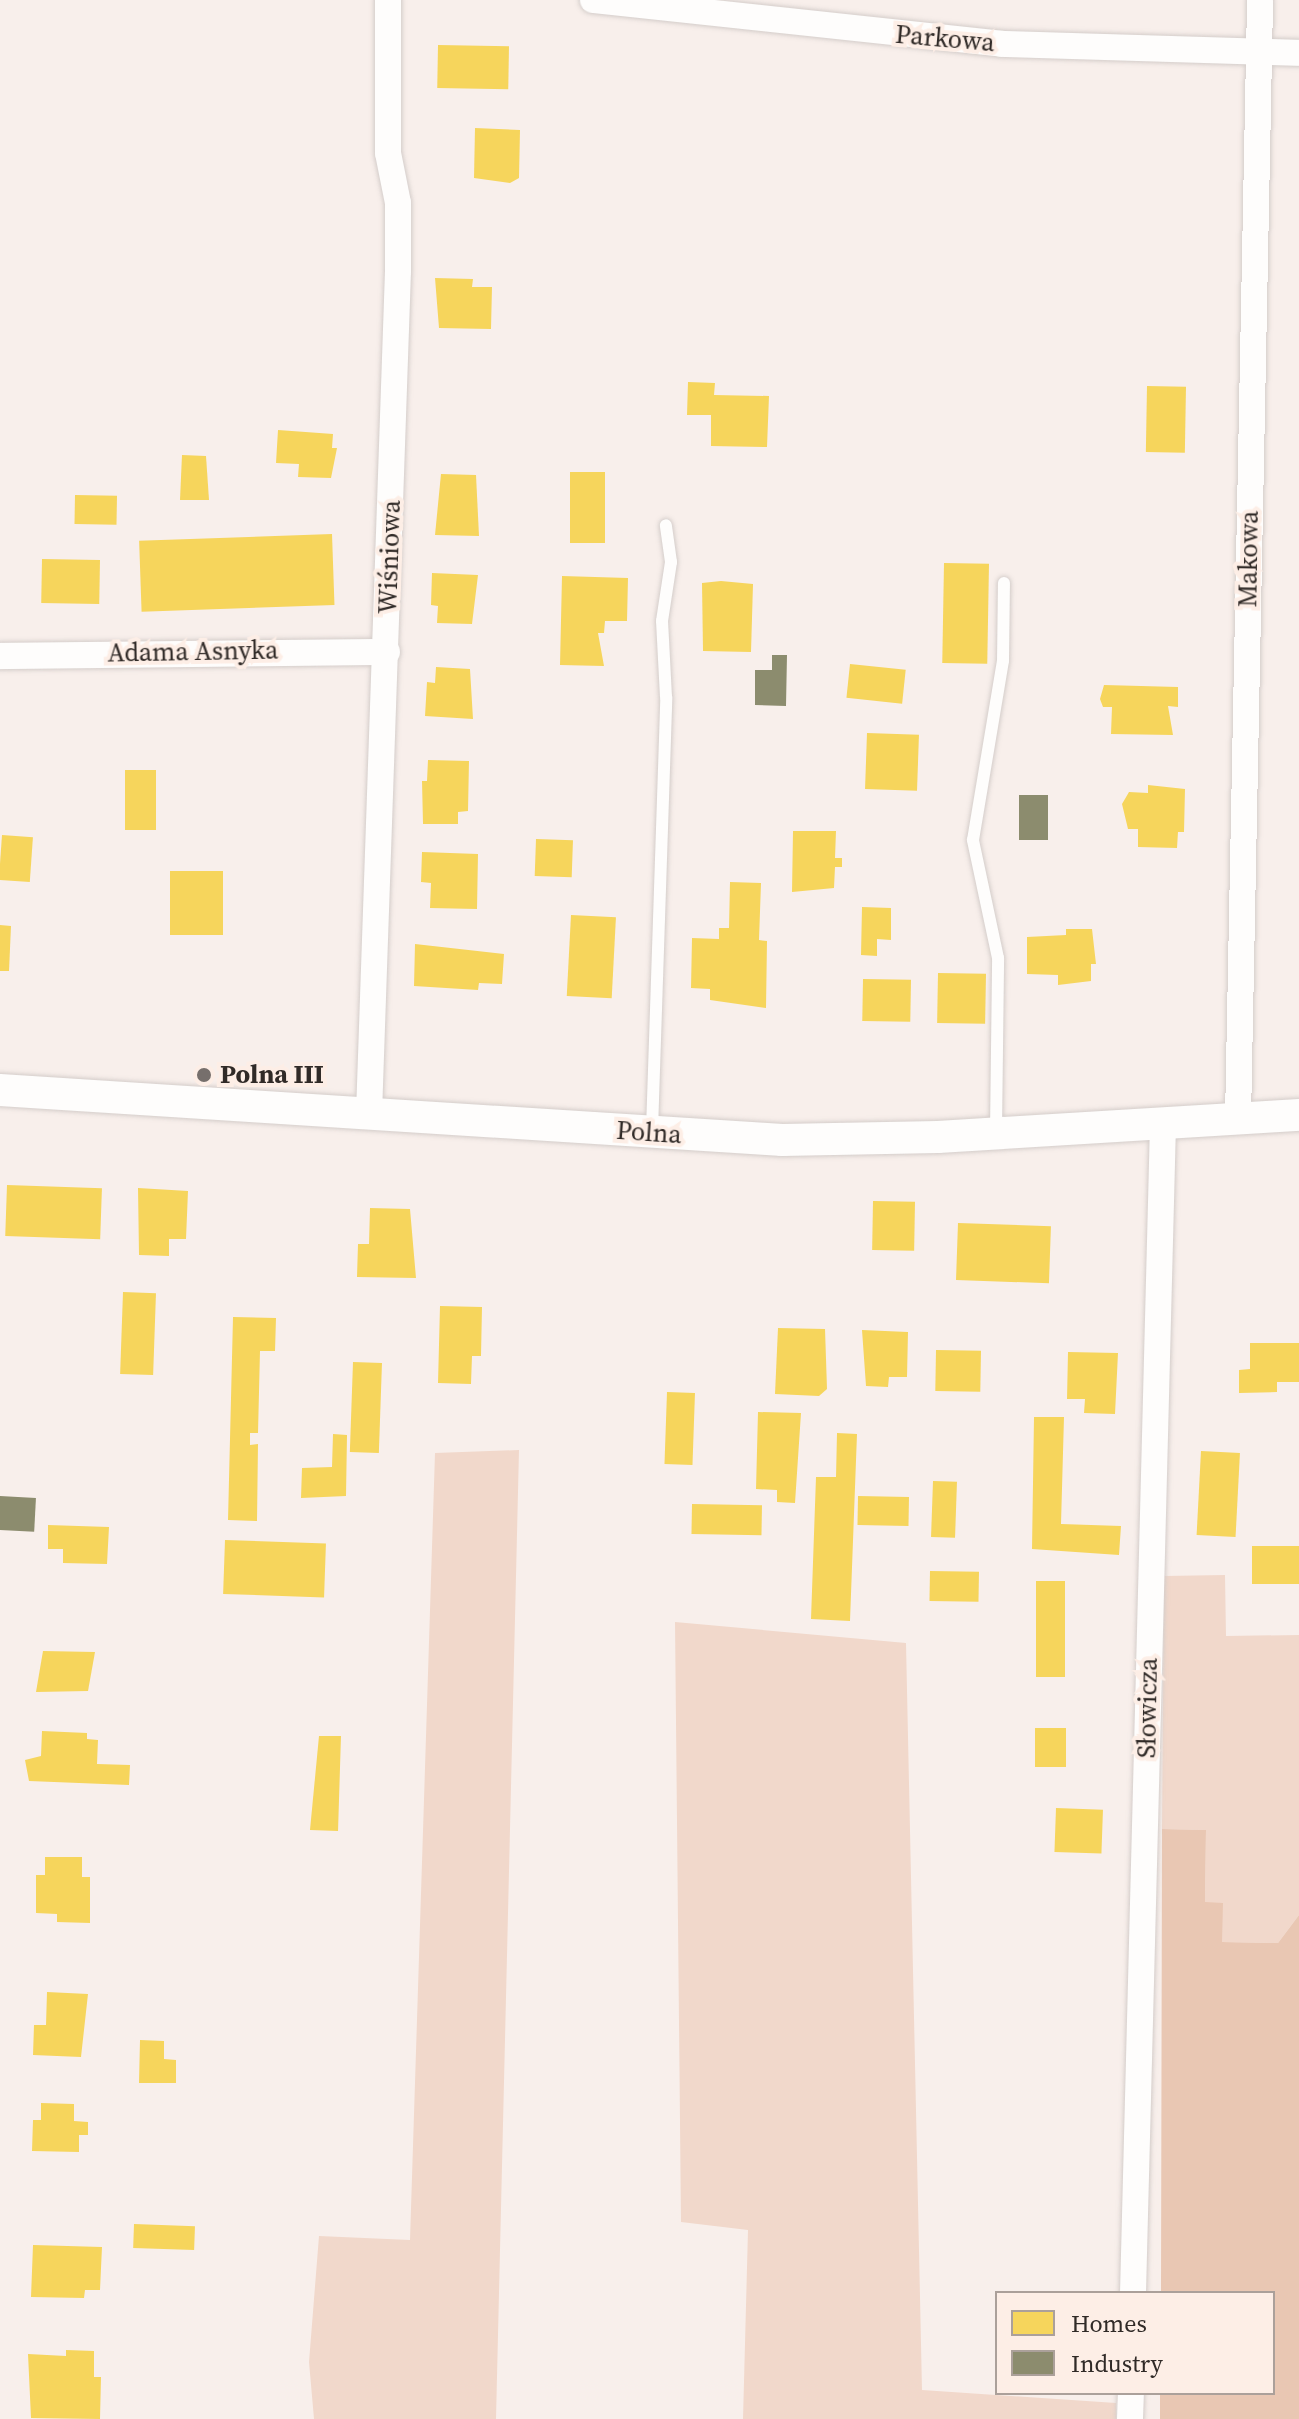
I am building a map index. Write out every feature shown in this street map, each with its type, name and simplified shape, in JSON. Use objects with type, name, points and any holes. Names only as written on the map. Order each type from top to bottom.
[{"type":"street","name":"Wiśniowa","points":[[369,1114],[387,652],[398,226],[388,153],[388,0]]},
{"type":"street","name":"Parkowa","points":[[593,0],[1002,44],[1299,53]]},
{"type":"street","name":"Makowa","points":[[1238,1119],[1260,0]]},
{"type":"street","name":"Adama Asnyka","points":[[0,656],[387,652]]},
{"type":"street","name":"Polna","points":[[0,1090],[652,1133],[826,1141],[1299,1115]]},
{"type":"street","name":"Słowicza","points":[[1133,2291],[1163,1123]]},
{"type":"street","points":[[1130,2419],[1131,2395]]},
{"type":"lane","points":[[652,1133],[666,697],[662,621],[671,562],[666,525]]},
{"type":"lane","points":[[996,1134],[998,958],[973,840],[1003,661],[1004,583]]},
{"type":"shaded area","points":[[519,1450],[496,2419],[314,2419],[309,2362],[319,2236],[410,2240],[435,1453]]},
{"type":"shaded area","points":[[1225,1575],[1226,1636],[1299,1635],[1299,1915],[1278,1943],[1222,1942],[1205,1902],[1206,1830],[1162,1829],[1164,1576]]},
{"type":"shaded area","points":[[675,1622],[906,1643],[922,2390],[1116,2403],[1116,2419],[743,2419],[748,2230],[681,2222]]},
{"type":"shaded area","points":[[1162,1829],[1206,1830],[1205,1902],[1223,1903],[1222,1942],[1278,1943],[1299,1915],[1299,2419],[1160,2419],[1160,2395],[1275,2395],[1275,2291],[1161,2291]]},
{"type":"building: Homes","points":[[438,45],[509,46],[508,89],[437,88]]},
{"type":"building: Homes","points":[[475,128],[520,130],[519,178],[510,183],[474,178]]},
{"type":"building: Homes","points":[[435,278],[473,279],[472,287],[492,287],[491,329],[439,328]]},
{"type":"building: Homes","points":[[688,382],[715,383],[714,395],[769,396],[767,447],[711,446],[711,415],[687,415]]},
{"type":"building: Homes","points":[[1147,386],[1186,387],[1185,453],[1146,452]]},
{"type":"building: Homes","points":[[278,430],[333,434],[332,448],[337,448],[331,478],[298,477],[299,464],[276,463]]},
{"type":"building: Homes","points":[[182,455],[206,456],[209,500],[180,500]]},
{"type":"building: Homes","points":[[570,472],[605,472],[605,543],[570,543]]},
{"type":"building: Homes","points":[[441,474],[476,475],[479,536],[435,535]]},
{"type":"building: Homes","points":[[75,495],[117,496],[116,525],[74,524]]},
{"type":"building: Homes","points":[[332,534],[334,605],[142,612],[139,541]]},
{"type":"building: Homes","points":[[42,559],[100,560],[99,604],[41,603]]},
{"type":"building: Homes","points":[[944,563],[989,564],[987,664],[942,663]]},
{"type":"building: Homes","points":[[432,573],[478,575],[472,624],[437,623],[438,606],[431,605]]},
{"type":"building: Homes","points":[[562,576],[628,578],[627,621],[605,621],[604,633],[598,633],[604,666],[560,665]]},
{"type":"building: Homes","points":[[702,583],[753,584],[751,652],[703,651]]},
{"type":"building: Homes","points":[[850,664],[906,670],[902,704],[846,698]]},
{"type":"building: Homes","points":[[436,667],[470,669],[473,719],[425,716],[427,682],[435,683]]},
{"type":"building: Homes","points":[[1104,685],[1178,687],[1178,707],[1168,706],[1173,735],[1111,734],[1112,707],[1103,707],[1100,699]]},
{"type":"building: Homes","points":[[867,733],[919,735],[917,791],[865,789]]},
{"type":"building: Homes","points":[[428,760],[469,761],[468,811],[458,812],[458,824],[423,824],[422,781],[427,781]]},
{"type":"building: Homes","points":[[125,770],[156,770],[156,830],[125,830]]},
{"type":"building: Homes","points":[[1148,785],[1185,789],[1184,832],[1178,832],[1177,848],[1138,847],[1138,829],[1128,829],[1122,804],[1129,792],[1148,793]]},
{"type":"building: Homes","points":[[793,831],[836,831],[835,858],[842,858],[842,867],[835,867],[834,888],[792,892]]},
{"type":"building: Homes","points":[[2,835],[33,837],[30,882],[0,880]]},
{"type":"building: Homes","points":[[536,839],[573,840],[572,877],[535,876]]},
{"type":"building: Homes","points":[[422,852],[478,854],[477,909],[430,908],[431,883],[421,882]]},
{"type":"building: Homes","points":[[170,871],[223,871],[223,935],[170,935]]},
{"type":"building: Homes","points":[[730,882],[761,883],[759,940],[767,941],[766,1008],[710,1000],[710,989],[691,988],[692,938],[719,939],[719,928],[729,928]]},
{"type":"building: Homes","points":[[862,907],[891,908],[891,940],[877,939],[877,956],[861,955]]},
{"type":"building: Homes","points":[[571,915],[616,917],[612,998],[567,996]]},
{"type":"building: Homes","points":[[0,925],[11,926],[9,971],[0,971]]},
{"type":"building: Homes","points":[[1066,929],[1092,929],[1096,964],[1091,964],[1091,981],[1058,985],[1058,975],[1027,974],[1027,937],[1066,935]]},
{"type":"building: Homes","points":[[415,944],[504,954],[502,984],[479,983],[478,990],[414,986]]},
{"type":"building: Homes","points":[[938,973],[986,974],[985,1024],[937,1023]]},
{"type":"building: Homes","points":[[863,979],[911,980],[910,1022],[862,1021]]},
{"type":"building: Homes","points":[[7,1185],[102,1188],[100,1239],[5,1236]]},
{"type":"building: Homes","points":[[138,1188],[188,1191],[186,1239],[169,1239],[169,1256],[139,1255]]},
{"type":"building: Homes","points":[[873,1201],[915,1202],[914,1251],[872,1250]]},
{"type":"building: Homes","points":[[370,1208],[410,1209],[416,1278],[357,1277],[358,1244],[369,1244]]},
{"type":"building: Homes","points":[[958,1223],[1051,1226],[1049,1283],[956,1280]]},
{"type":"building: Homes","points":[[123,1292],[156,1293],[153,1375],[120,1374]]},
{"type":"building: Homes","points":[[440,1306],[482,1307],[481,1356],[472,1356],[471,1384],[438,1383]]},
{"type":"building: Homes","points":[[233,1317],[276,1318],[275,1351],[260,1351],[258,1433],[250,1433],[250,1445],[258,1444],[257,1521],[228,1520]]},
{"type":"building: Homes","points":[[778,1328],[825,1329],[827,1389],[819,1396],[775,1394]]},
{"type":"building: Homes","points":[[862,1330],[908,1332],[907,1377],[889,1377],[888,1387],[866,1386]]},
{"type":"building: Homes","points":[[1250,1343],[1299,1343],[1299,1382],[1277,1382],[1277,1392],[1239,1393],[1239,1370],[1250,1369]]},
{"type":"building: Homes","points":[[936,1350],[981,1351],[980,1392],[935,1391]]},
{"type":"building: Homes","points":[[1068,1352],[1118,1353],[1115,1414],[1084,1413],[1085,1399],[1067,1399]]},
{"type":"building: Homes","points":[[353,1362],[382,1363],[379,1453],[350,1452]]},
{"type":"building: Homes","points":[[667,1392],[695,1393],[692,1465],[664,1464]]},
{"type":"building: Homes","points":[[758,1412],[801,1413],[795,1503],[777,1502],[777,1490],[756,1489]]},
{"type":"building: Homes","points":[[1034,1417],[1064,1417],[1061,1524],[1121,1526],[1119,1555],[1032,1549]]},
{"type":"building: Homes","points":[[837,1433],[857,1434],[850,1621],[811,1619],[816,1477],[836,1477]]},
{"type":"building: Homes","points":[[333,1434],[347,1435],[346,1496],[301,1498],[302,1468],[332,1467]]},
{"type":"building: Homes","points":[[1201,1451],[1240,1453],[1236,1537],[1197,1535]]},
{"type":"building: Homes","points":[[933,1481],[957,1482],[955,1538],[931,1537]]},
{"type":"building: Homes","points":[[858,1496],[909,1497],[908,1526],[857,1525]]},
{"type":"building: Homes","points":[[692,1504],[762,1505],[761,1535],[691,1534]]},
{"type":"building: Homes","points":[[48,1525],[109,1527],[107,1564],[63,1563],[63,1549],[48,1549]]},
{"type":"building: Homes","points":[[225,1540],[326,1544],[324,1597],[223,1594]]},
{"type":"building: Homes","points":[[1252,1546],[1299,1546],[1299,1584],[1252,1584]]},
{"type":"building: Homes","points":[[930,1571],[979,1572],[978,1602],[929,1601]]},
{"type":"building: Homes","points":[[1036,1581],[1065,1581],[1065,1677],[1036,1677]]},
{"type":"building: Homes","points":[[43,1651],[95,1652],[88,1691],[36,1692]]},
{"type":"building: Homes","points":[[1035,1728],[1066,1728],[1066,1767],[1035,1767]]},
{"type":"building: Homes","points":[[42,1731],[87,1733],[87,1739],[98,1740],[97,1764],[130,1765],[129,1785],[29,1781],[25,1760],[41,1756]]},
{"type":"building: Homes","points":[[319,1736],[341,1736],[338,1831],[310,1830]]},
{"type":"building: Homes","points":[[1056,1808],[1103,1810],[1101,1854],[1054,1852]]},
{"type":"building: Homes","points":[[45,1857],[82,1857],[82,1877],[90,1877],[90,1923],[57,1922],[57,1914],[36,1913],[36,1875],[45,1875]]},
{"type":"building: Homes","points":[[47,1992],[88,1994],[81,2057],[33,2055],[34,2025],[46,2025]]},
{"type":"building: Homes","points":[[140,2040],[164,2041],[164,2059],[176,2060],[176,2083],[139,2083]]},
{"type":"building: Homes","points":[[41,2103],[74,2104],[74,2121],[88,2122],[88,2135],[79,2135],[79,2152],[32,2151],[33,2120],[41,2120]]},
{"type":"building: Homes","points":[[134,2224],[195,2226],[194,2250],[133,2248]]},
{"type":"building: Homes","points":[[33,2245],[102,2247],[100,2290],[85,2290],[84,2298],[31,2297]]},
{"type":"building: Homes","points":[[66,2350],[94,2351],[94,2377],[101,2377],[100,2419],[31,2418],[28,2354],[66,2356]]},
{"type":"building: Industry","points":[[772,655],[787,655],[786,706],[755,705],[755,670],[772,670]]},
{"type":"building: Industry","points":[[1019,795],[1048,795],[1048,840],[1019,840]]},
{"type":"building: Industry","points":[[0,1496],[36,1498],[34,1532],[0,1530]]},
{"type":"place","name":"Polna III","points":[[204,1075]]}]
